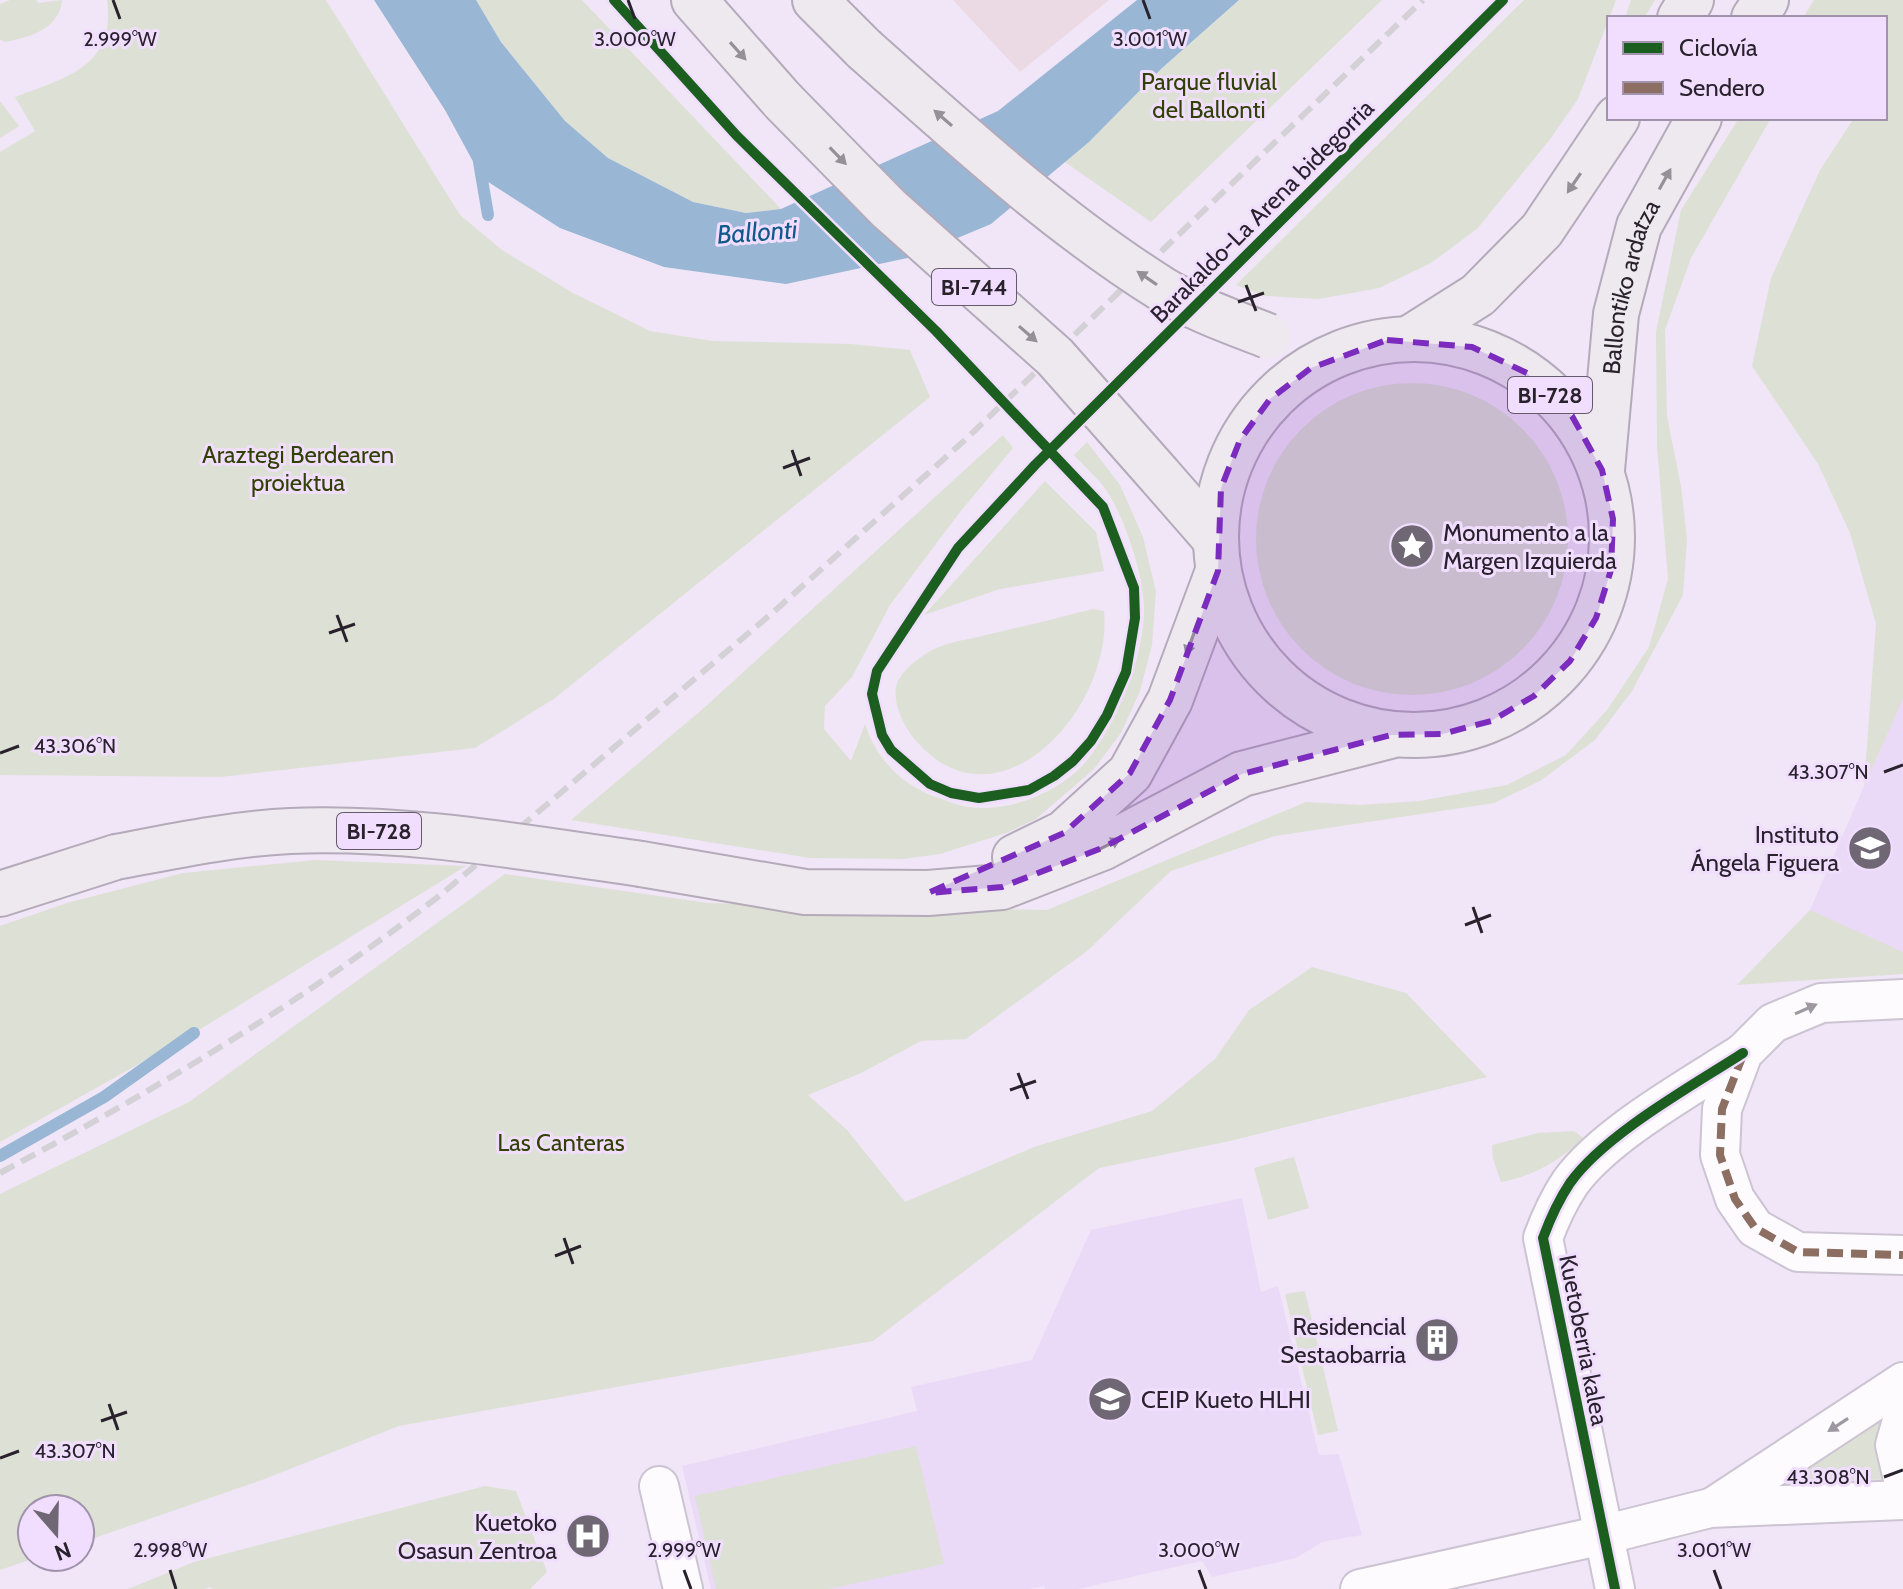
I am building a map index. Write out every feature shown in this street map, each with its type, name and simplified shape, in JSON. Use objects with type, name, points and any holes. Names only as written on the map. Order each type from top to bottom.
[{"type":"main road","name":"BI-744","points":[[694,0],[783,101],[888,208],[1055,357],[1160,476],[1216,555]]},
{"type":"main road","points":[[815,0],[864,49],[996,166],[1077,230],[1164,290],[1207,312],[1268,336],[1358,347]]},
{"type":"main road","name":"BI-728","points":[[1410,338],[1478,295],[1542,230],[1616,120]]},
{"type":"main road","name":"Ballontiko ardatza","points":[[1602,470],[1616,314],[1639,226],[1698,120]]},
{"type":"main road","name":"BI-728","points":[[0,894],[116,857],[221,838],[290,831],[373,831],[451,837],[641,864],[805,892],[928,893],[1002,887],[1102,848],[1242,774],[1391,735],[1442,734],[1491,721],[1534,696],[1570,661],[1596,618],[1611,570],[1613,519],[1602,470],[1572,416],[1527,373],[1472,347],[1410,338],[1358,347],[1311,368],[1270,399],[1240,440],[1221,488],[1216,555],[1170,700],[1130,773],[1064,833],[999,866],[928,893]]},
{"type":"main road","name":"BI-728","points":[[1216,555],[1238,631],[1277,682],[1329,718],[1391,735]]},
{"type":"street","points":[[1903,999],[1821,1003],[1773,1023],[1743,1053],[1722,1109],[1720,1155],[1735,1199],[1755,1228],[1798,1252],[1903,1255]]},
{"type":"street","name":"Kuetoberria kalea","points":[[1615,1589],[1543,1238],[1553,1212],[1572,1181],[1604,1147],[1743,1053]]},
{"type":"street","points":[[1710,1508],[1903,1382]]},
{"type":"street","points":[[1903,1417],[1895,1445],[1903,1479]]},
{"type":"street","points":[[659,1486],[683,1589]]},
{"type":"street","points":[[1360,1589],[1710,1508],[1903,1500]]},
{"type":"highlighted area","points":[[1387,340],[1472,347],[1527,373],[1572,416],[1602,470],[1613,519],[1611,570],[1596,618],[1570,661],[1534,696],[1491,721],[1442,734],[1391,735],[1242,774],[1102,848],[1002,887],[928,893],[1064,833],[1130,773],[1170,700],[1218,571],[1221,488],[1240,440],[1270,399],[1311,368]]},
{"type":"shaded area","points":[[953,0],[1109,0],[1020,72]]},
{"type":"shaded area","name":"Instituto Ángela Figuera","points":[[1903,697],[1903,959],[1810,910]]},
{"type":"shaded area","name":"CEIP Kueto HLHI","points":[[1242,1198],[1261,1292],[1278,1286],[1319,1455],[1339,1454],[1362,1535],[1322,1542],[1296,1558],[1212,1577],[1202,1561],[1078,1589],[1045,1589],[1044,1586],[1029,1589],[711,1589],[682,1466],[917,1411],[911,1387],[1032,1360],[1091,1230]]},
{"type":"green space","points":[[10,0],[36,0],[38,3],[62,0],[56,18],[49,25],[33,34],[6,42],[0,40],[0,4]]},
{"type":"green space","name":"Araztegi Berdearen proiektua","points":[[107,0],[326,0],[460,215],[502,250],[573,293],[650,331],[713,341],[851,344],[910,350],[930,397],[555,698],[475,748],[220,777],[0,775],[0,152],[35,131],[15,97],[68,76],[95,55],[108,23]]},
{"type":"green space","points":[[476,0],[582,0],[781,209],[746,213],[693,202],[608,158],[565,121],[501,42]]},
{"type":"green space","name":"Parque fluvial del Ballonti","points":[[1239,0],[1382,0],[1151,222],[1065,162],[1161,69]]},
{"type":"green space","points":[[1524,0],[1616,0],[1610,16],[1607,16],[1607,23],[1578,99],[1551,138],[1477,229],[1431,263],[1379,288],[1319,299],[1266,296],[1236,285]]},
{"type":"green space","points":[[1631,0],[1655,0],[1645,16],[1626,16]]},
{"type":"green space","points":[[1814,0],[1903,0],[1903,699],[1864,786],[1876,624],[1850,533],[1818,464],[1752,366],[1771,278],[1820,170],[1853,120],[1887,120],[1887,16],[1804,16]]},
{"type":"green space","points":[[0,101],[19,126],[0,138]]},
{"type":"green space","name":"Las Canteras","points":[[1738,120],[1770,120],[1691,258],[1665,330],[1667,416],[1681,486],[1687,539],[1683,595],[1632,691],[1595,740],[1540,781],[1494,803],[1275,836],[1171,871],[1087,951],[966,1039],[921,1041],[861,1073],[808,1095],[847,1130],[905,1202],[1034,1147],[1152,1111],[1215,1059],[1249,1010],[1312,967],[1406,993],[1487,1077],[1230,1141],[1099,1168],[873,1341],[399,1426],[262,1480],[96,1537],[96,1493],[16,1493],[16,1565],[0,1570],[0,1194],[189,1102],[505,874],[708,903],[1047,910],[1306,802],[1360,805],[1420,801],[1507,785],[1566,755],[1607,710],[1649,647],[1668,579],[1657,446],[1656,332],[1681,210]]},
{"type":"green space","points":[[1397,383],[1427,383],[1472,394],[1499,409],[1523,428],[1542,452],[1557,479],[1568,524],[1568,554],[1557,599],[1542,626],[1523,650],[1499,669],[1472,684],[1427,695],[1397,695],[1367,689],[1338,677],[1313,660],[1291,638],[1274,613],[1262,584],[1256,554],[1256,524],[1262,494],[1274,465],[1291,440],[1313,418],[1338,401],[1367,389]]},
{"type":"green space","points":[[1003,435],[1013,448],[890,605],[852,677],[825,706],[824,729],[851,761],[865,724],[876,749],[903,779],[926,793],[968,807],[1000,807],[1034,798],[1064,781],[1088,759],[1109,727],[1133,670],[1139,651],[1144,599],[1134,553],[1123,522],[1107,490],[1074,455],[1087,442],[1120,485],[1143,537],[1156,592],[1152,645],[1140,691],[1121,733],[1094,769],[1036,819],[1006,833],[940,854],[903,859],[810,858],[571,820],[705,707]]},
{"type":"green space","points":[[1045,481],[1096,532],[1104,571],[1000,589],[924,615]]},
{"type":"green space","points":[[1093,609],[1104,611],[1105,625],[1101,654],[1092,682],[1071,719],[1037,753],[999,772],[978,774],[958,770],[938,760],[909,731],[898,710],[896,688],[901,675],[919,658],[950,643]]},
{"type":"green space","points":[[315,860],[466,866],[194,1033],[0,1142],[0,926],[67,903],[183,873]]},
{"type":"green space","points":[[1810,910],[1903,952],[1903,974],[1737,985]]},
{"type":"green space","points":[[1574,1131],[1585,1139],[1565,1154],[1546,1166],[1501,1182],[1492,1145],[1538,1133]]},
{"type":"green space","points":[[1294,1157],[1309,1208],[1268,1220],[1254,1168]]},
{"type":"green space","points":[[1305,1291],[1338,1431],[1318,1435],[1285,1294]]},
{"type":"green space","points":[[1884,1405],[1894,1479],[1766,1484]]},
{"type":"green space","points":[[916,1446],[944,1564],[829,1589],[716,1589],[695,1496]]},
{"type":"green space","points":[[485,1486],[516,1491],[547,1572],[530,1589],[128,1589],[194,1562]]},
{"type":"water","name":"Ballonti","points":[[374,0],[476,0],[501,42],[565,121],[608,158],[693,202],[746,213],[781,209],[998,111],[1137,0],[1239,0],[1161,69],[1089,142],[991,224],[912,257],[786,284],[664,267],[560,228],[482,178],[445,110]]},
{"type":"waterway","points":[[479,162],[488,215]]},
{"type":"waterway","points":[[0,1156],[104,1097],[194,1033]]},
{"type":"railway","points":[[0,1173],[115,1110],[228,1042],[338,970],[444,892],[778,608],[966,439],[1423,0]]},
{"type":"marked path","points":[[1743,1055],[1722,1109],[1720,1155],[1735,1199],[1755,1228],[1798,1252],[1903,1255]]},
{"type":"cycle path","name":"Barakaldo-La Arena bidegorria","points":[[614,0],[737,136],[936,331],[1103,507],[1134,588],[1135,618],[1126,672],[1107,715],[1091,741],[1073,761],[1029,790],[979,798],[951,793],[930,784],[891,750],[882,735],[872,694],[877,671],[958,548],[1035,465],[1503,0]]},
{"type":"cycle path","points":[[1615,1589],[1543,1238],[1570,1183],[1585,1165],[1650,1112],[1743,1053]]},
{"type":"place","name":"Monumento a la Margen Izquierda","points":[[1412,546]]},
{"type":"place","name":"Instituto Ángela Figuera","points":[[1870,848]]},
{"type":"place","name":"Residencial Sestaobarria","points":[[1437,1340]]},
{"type":"place","name":"CEIP Kueto HLHI","points":[[1110,1399]]},
{"type":"place","name":"Kuetoko Osasun Zentroa","points":[[588,1536]]}]
